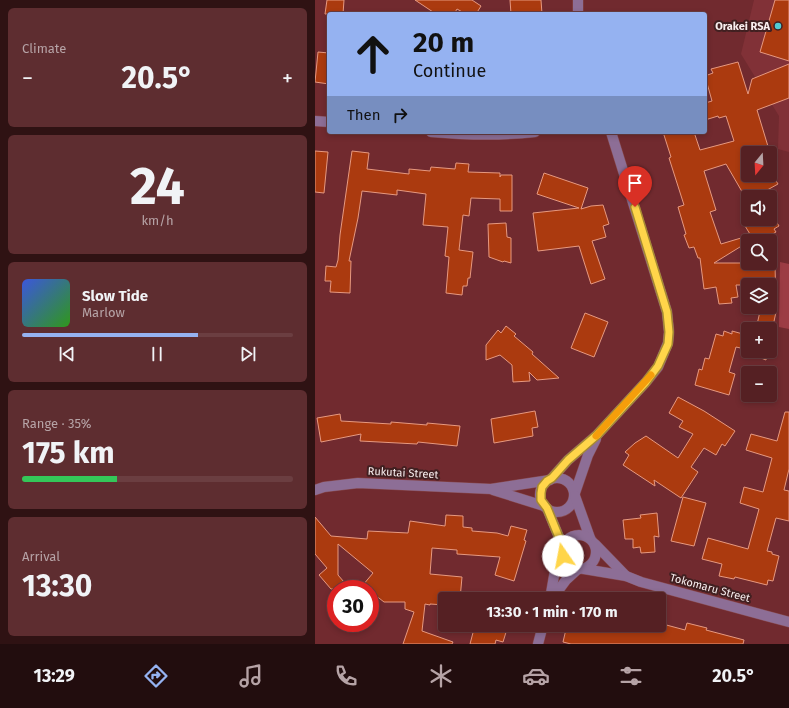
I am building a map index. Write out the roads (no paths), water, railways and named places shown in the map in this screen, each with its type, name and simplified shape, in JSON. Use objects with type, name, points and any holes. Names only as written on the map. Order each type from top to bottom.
[{"type":"street","points":[[578,0],[578,12]]},
{"type":"street","points":[[315,121],[327,122]]},
{"type":"street","points":[[454,134],[492,136],[514,134]]},
{"type":"street","points":[[581,569],[567,564],[564,559],[563,550],[546,507],[541,500],[541,490],[544,484],[551,479],[568,460],[597,435],[646,382],[658,366],[668,344],[669,332],[667,312],[612,134]]},
{"type":"street","points":[[546,507],[556,512],[566,510],[573,502],[588,456],[597,435]]},
{"type":"street","points":[[551,479],[559,478],[571,484],[592,541],[597,550],[592,564],[581,569],[566,580],[557,592]]},
{"type":"street","name":"Rukutai Street","points":[[315,490],[324,487],[358,483],[491,489],[551,479]]},
{"type":"street","name":"Rukutai Street","points":[[491,489],[546,507]]},
{"type":"street","points":[[552,592],[555,570],[566,541],[574,535],[584,535],[592,541]]},
{"type":"street","name":"Tokomaru Street","points":[[592,541],[626,576]]},
{"type":"street","name":"Tokomaru Street","points":[[581,569],[626,576],[641,582],[789,622]]},
{"type":"street","points":[[538,644],[541,632]]},
{"type":"place","name":"Orakei RSA","points":[[778,26]]}]
